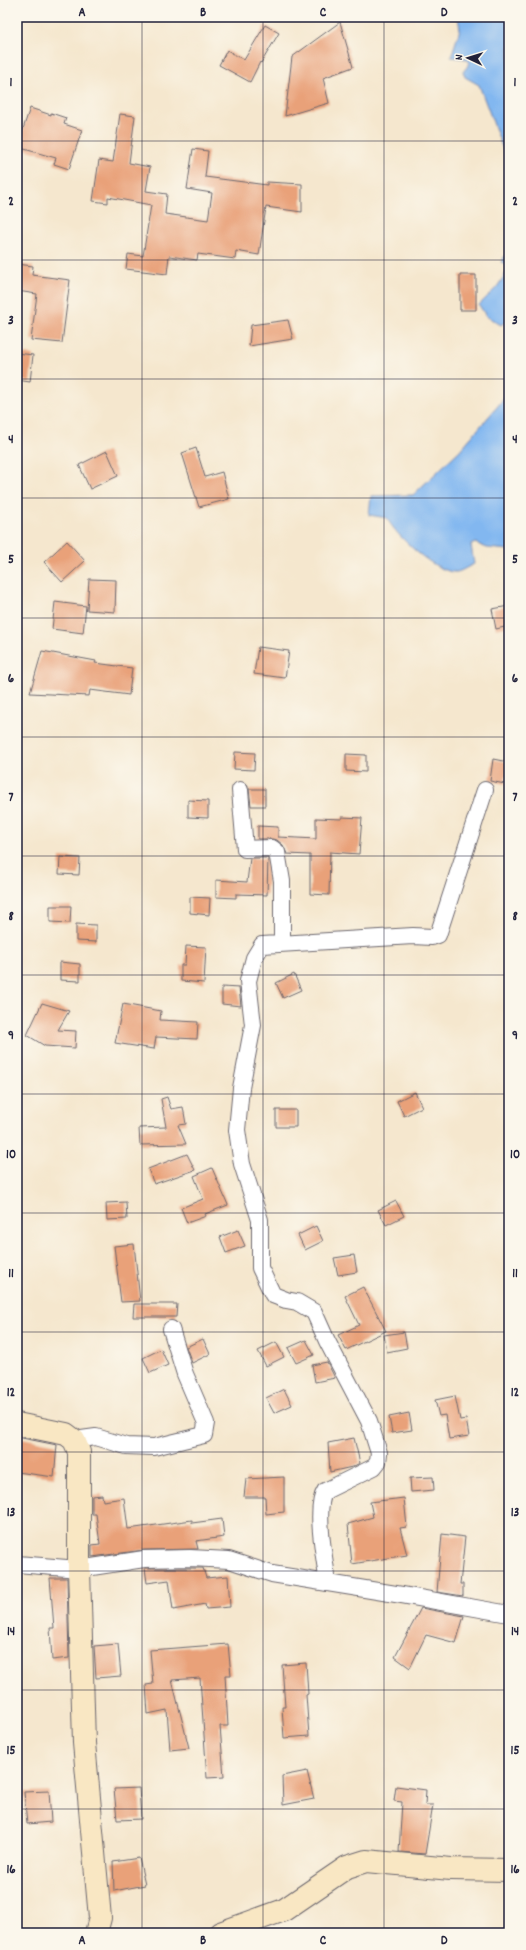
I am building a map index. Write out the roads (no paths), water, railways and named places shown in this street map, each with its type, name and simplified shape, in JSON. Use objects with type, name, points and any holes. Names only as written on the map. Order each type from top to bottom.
[{"type":"street","points":[[240,790],[245,849],[272,848],[278,852],[282,880],[282,943]]},
{"type":"street","points":[[328,1583],[322,1535],[321,1497],[326,1491],[374,1467],[378,1462],[379,1453],[369,1420],[314,1312],[297,1302],[273,1295],[260,1268],[260,1220],[242,1164],[237,1130],[241,1088],[253,1025],[248,981],[254,958],[262,945],[432,937],[438,935],[485,790]]},
{"type":"street","points":[[74,1440],[96,1437],[126,1446],[154,1447],[204,1435],[206,1423],[185,1374],[171,1328]]},
{"type":"street","points":[[17,1424],[66,1434],[74,1440],[80,1452],[79,1569],[84,1743],[100,1918],[96,1933]]},
{"type":"street","points":[[17,1564],[79,1569],[144,1559],[190,1558],[229,1560],[272,1574],[509,1614]]},
{"type":"street","points":[[220,1933],[284,1910],[347,1866],[366,1861],[451,1869],[509,1870]]},
{"type":"water","points":[[458,17],[509,17],[509,165],[479,85],[465,77],[463,72],[470,63],[467,59],[451,57],[460,29]]},
{"type":"water","points":[[509,250],[509,265],[501,262]]},
{"type":"water","points":[[509,269],[509,319],[501,325],[486,316],[479,305],[497,287]]},
{"type":"water","points":[[509,393],[509,550],[487,548],[475,543],[471,545],[474,564],[461,571],[448,571],[438,567],[417,552],[398,534],[387,518],[369,515],[371,496],[413,495],[460,450]]}]
